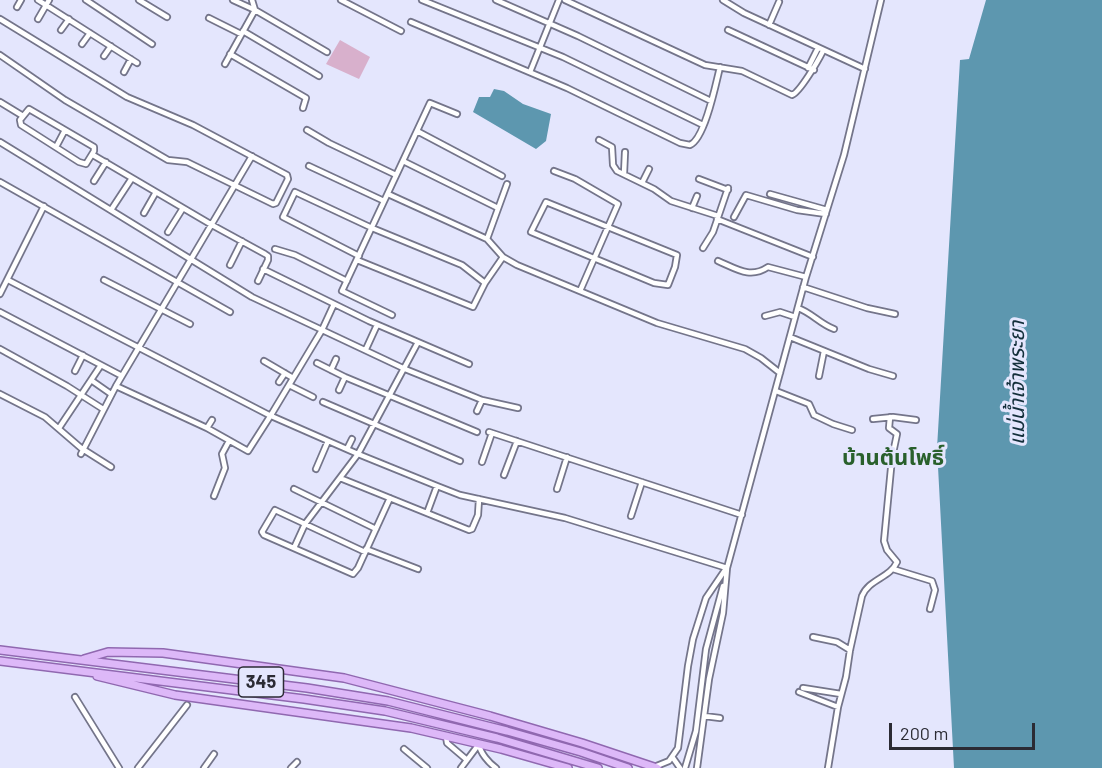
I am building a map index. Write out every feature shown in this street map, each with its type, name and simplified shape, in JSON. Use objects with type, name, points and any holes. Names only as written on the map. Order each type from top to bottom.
[{"type":"main road","name":"345","points":[[0,650],[307,688],[413,707],[581,752],[628,768]]},
{"type":"main road","points":[[82,660],[108,652],[184,655],[344,678],[490,716],[656,767]]},
{"type":"main road","name":"345","points":[[0,661],[109,677],[304,699],[409,715],[598,768]]},
{"type":"main road","points":[[109,677],[175,695],[446,736],[568,768]]},
{"type":"main road","points":[[475,723],[490,716]]},
{"type":"main road","points":[[497,738],[518,754]]},
{"type":"street","points":[[17,7],[21,0]]},
{"type":"street","points":[[38,0],[47,2],[137,63]]},
{"type":"street","points":[[86,0],[152,44]]},
{"type":"street","points":[[139,0],[167,17]]},
{"type":"street","points":[[233,0],[255,10],[327,52]]},
{"type":"street","points":[[225,64],[255,10],[252,0]]},
{"type":"street","points":[[342,0],[401,31]]},
{"type":"street","points":[[422,0],[539,48],[703,125]]},
{"type":"street","points":[[496,0],[711,100]]},
{"type":"street","points":[[530,72],[559,0]]},
{"type":"street","points":[[565,0],[705,64],[742,71],[792,96],[796,94],[808,74],[818,48]]},
{"type":"street","points":[[723,0],[734,3],[744,13],[865,69]]},
{"type":"street","points":[[673,758],[682,768],[696,731],[706,649],[803,287],[836,182],[881,0]]},
{"type":"street","points":[[38,19],[47,2]]},
{"type":"street","points":[[769,25],[779,2]]},
{"type":"street","points":[[209,18],[242,32],[319,76]]},
{"type":"street","points":[[0,19],[127,97],[193,125],[289,177],[276,203],[273,204],[187,162],[168,160],[65,100],[0,56]]},
{"type":"street","points":[[61,30],[69,19]]},
{"type":"street","points":[[411,22],[530,72],[685,145],[696,141],[720,67]]},
{"type":"street","points":[[728,30],[811,68]]},
{"type":"street","points":[[82,44],[90,33]]},
{"type":"street","points":[[104,56],[111,46]]},
{"type":"street","points":[[811,68],[824,51]]},
{"type":"street","points":[[230,54],[306,98],[303,108]]},
{"type":"street","points":[[124,72],[131,59]]},
{"type":"street","points":[[0,102],[23,116]]},
{"type":"street","points":[[392,315],[342,291],[430,103],[457,114]]},
{"type":"street","points":[[29,110],[65,130],[94,147],[93,155],[84,164],[21,125],[20,121],[23,116],[29,110]]},
{"type":"street","points":[[56,147],[65,130]]},
{"type":"street","points":[[307,130],[396,175]]},
{"type":"street","points":[[417,131],[502,176]]},
{"type":"street","points":[[599,140],[612,147],[614,168],[671,201],[813,256]]},
{"type":"street","points":[[0,142],[252,297],[405,369],[482,400],[518,408]]},
{"type":"street","points":[[624,174],[626,152]]},
{"type":"street","points":[[93,155],[268,256],[258,281]]},
{"type":"street","points":[[82,452],[111,394],[252,156]]},
{"type":"street","points":[[403,160],[498,208]]},
{"type":"street","points":[[94,181],[106,162]]},
{"type":"street","points":[[309,166],[384,201]]},
{"type":"street","points":[[642,183],[649,169]]},
{"type":"street","points":[[554,171],[575,179],[618,204],[580,291]]},
{"type":"street","points":[[111,210],[132,178]]},
{"type":"street","points":[[699,179],[728,189],[709,240],[703,248]]},
{"type":"street","points":[[0,182],[230,312]]},
{"type":"street","points":[[487,239],[507,184]]},
{"type":"street","points":[[144,213],[156,192]]},
{"type":"street","points":[[485,283],[462,265],[372,228],[295,192],[283,217],[358,258],[473,307],[485,283],[503,257]]},
{"type":"street","points":[[388,194],[487,239],[503,257],[517,265],[657,323],[745,349],[780,373]]},
{"type":"street","points":[[770,194],[826,212]]},
{"type":"street","points":[[734,217],[746,195],[788,207],[826,212]]},
{"type":"street","points":[[692,208],[697,196]]},
{"type":"street","points":[[546,202],[607,227],[677,255],[668,285],[654,283],[531,232],[546,202]]},
{"type":"street","points":[[0,294],[44,206]]},
{"type":"street","points":[[168,232],[183,208]]},
{"type":"street","points":[[230,265],[242,241]]},
{"type":"street","points":[[275,249],[295,255],[347,281]]},
{"type":"street","points":[[718,261],[748,273],[761,272],[768,267],[806,277]]},
{"type":"street","points":[[263,269],[417,344],[469,364]]},
{"type":"street","points":[[8,280],[271,416],[437,486],[460,495],[565,518],[727,568]]},
{"type":"street","points":[[104,280],[190,324]]},
{"type":"street","points":[[803,287],[867,308],[895,314]]},
{"type":"street","points":[[116,386],[207,428],[248,451],[322,330],[333,304]]},
{"type":"street","points":[[798,308],[814,316],[822,325],[834,329]]},
{"type":"street","points":[[0,312],[122,376]]},
{"type":"street","points":[[765,316],[780,312],[795,317]]},
{"type":"street","points":[[366,349],[377,325]]},
{"type":"street","points":[[790,337],[869,369],[893,376]]},
{"type":"street","points":[[294,548],[305,524],[358,454],[417,344]]},
{"type":"street","points":[[0,349],[82,395],[103,410]]},
{"type":"street","points":[[819,376],[824,351]]},
{"type":"street","points":[[75,371],[83,356]]},
{"type":"street","points":[[331,370],[336,359]]},
{"type":"street","points":[[264,361],[293,378]]},
{"type":"street","points":[[317,363],[477,432]]},
{"type":"street","points":[[59,429],[101,365]]},
{"type":"street","points":[[279,382],[285,373]]},
{"type":"street","points":[[339,390],[345,377]]},
{"type":"street","points":[[91,380],[111,394]]},
{"type":"street","points":[[289,385],[313,397]]},
{"type":"street","points":[[776,391],[809,404],[814,415],[852,430]]},
{"type":"street","points":[[0,394],[45,417],[82,452],[111,467]]},
{"type":"street","points":[[477,411],[482,400]]},
{"type":"street","points":[[324,402],[460,461]]},
{"type":"street","points":[[828,768],[838,707],[865,588],[893,569],[897,559],[887,549],[884,541],[892,458],[897,434],[889,429],[890,417]]},
{"type":"street","points":[[873,418],[916,420]]},
{"type":"street","points":[[207,428],[212,420]]},
{"type":"street","points":[[482,462],[490,433],[742,515]]},
{"type":"street","points":[[347,449],[352,439]]},
{"type":"street","points":[[214,496],[225,468],[222,454],[229,441]]},
{"type":"street","points":[[316,469],[328,441]]},
{"type":"street","points":[[504,475],[517,441]]},
{"type":"street","points":[[557,489],[567,457]]},
{"type":"street","points":[[892,458],[906,461]]},
{"type":"street","points":[[340,478],[471,530],[478,515],[479,499]]},
{"type":"street","points":[[632,516],[642,482]]},
{"type":"street","points":[[427,513],[437,486]]},
{"type":"street","points":[[294,489],[376,529]]},
{"type":"street","points":[[390,498],[365,551],[355,574],[264,535],[262,532],[275,510],[365,551],[418,569]]},
{"type":"street","points":[[656,767],[673,758],[680,742],[690,649],[706,598],[727,568]]},
{"type":"street","points":[[893,569],[932,581],[935,590],[930,609]]},
{"type":"street","points":[[696,768],[709,679],[726,594],[724,583]]},
{"type":"street","points":[[813,637],[837,642],[850,650]]},
{"type":"street","points":[[838,707],[801,690],[841,694]]},
{"type":"street","points":[[75,697],[117,767]]},
{"type":"street","points":[[138,768],[187,705]]},
{"type":"street","points":[[704,716],[720,718]]},
{"type":"street","points":[[446,736],[447,744],[467,760]]},
{"type":"street","points":[[461,768],[479,744]]},
{"type":"street","points":[[479,744],[490,764],[496,768]]},
{"type":"street","points":[[404,749],[427,768]]},
{"type":"street","points":[[204,768],[214,754]]},
{"type":"street","points":[[291,768],[297,762]]},
{"type":"shaded area","points":[[340,40],[370,57],[359,79],[326,64]]},
{"type":"water","name":"แม่น้ำเจ้าพระยา","points":[[986,0],[1102,0],[1102,768],[954,768],[937,448],[960,60],[969,59]]},
{"type":"water","points":[[494,89],[504,91],[523,104],[551,114],[546,141],[536,149],[473,112],[479,97],[490,97]]},
{"type":"district","name":"บ้านต้นโพธิ์","points":[[893,458]]}]
